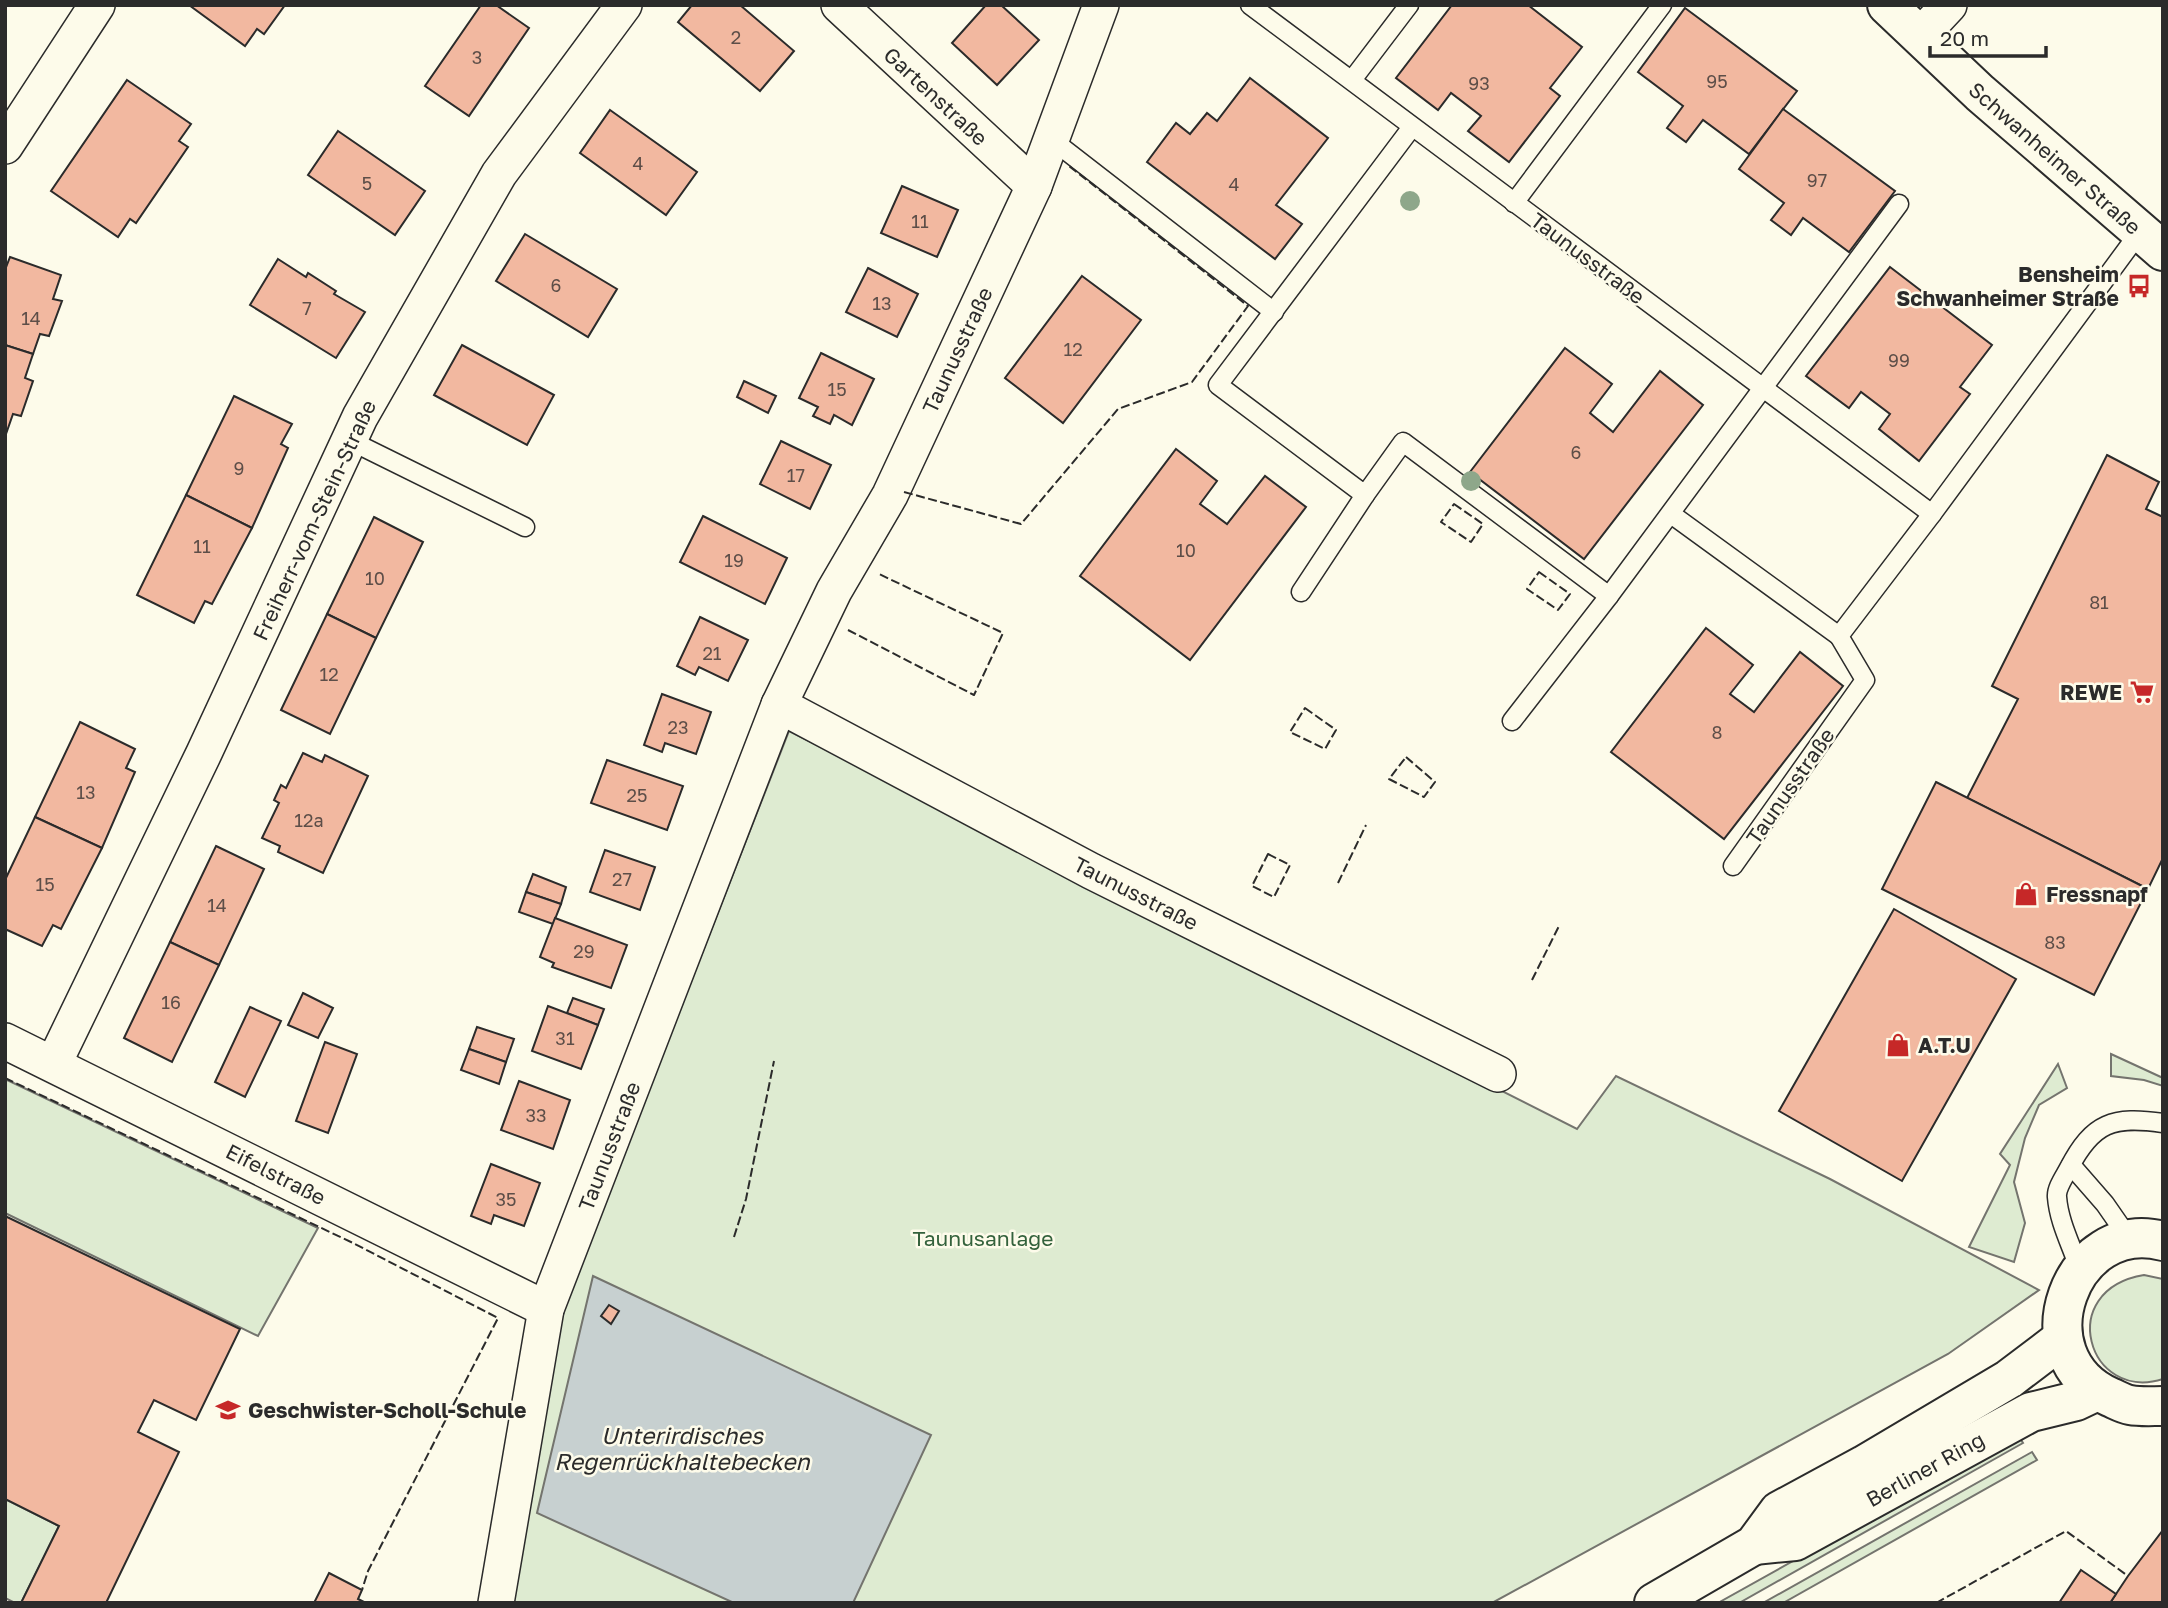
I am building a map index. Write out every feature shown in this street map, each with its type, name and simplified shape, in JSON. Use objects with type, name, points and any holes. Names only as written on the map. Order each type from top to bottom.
[{"type":"street","points":[[5,146],[97,5]]},
{"type":"street","name":"Freiherr-vom-Stein-Straße","points":[[54,1063],[204,752],[360,417],[499,174],[624,5]]},
{"type":"street","name":"Gartenstraße","points":[[839,5],[1034,186]]},
{"type":"street","name":"Taunusstraße","points":[[496,1603],[546,1309],[779,705],[834,591],[890,495],[1034,186],[1101,5]]},
{"type":"street","name":"Schwanheimer Straße","points":[[1887,5],[2151,242]]},
{"type":"street","points":[[1920,37],[1949,5]]},
{"type":"street","name":"Taunusstraße","points":[[779,705],[1091,871],[1498,1074]]},
{"type":"street","name":"Eifelstraße","points":[[5,1041],[546,1309]]},
{"type":"street","points":[[2146,1241],[2110,1246],[2094,1256],[2080,1271],[2064,1300],[2063,1338],[2070,1359],[2081,1377],[2097,1391],[2129,1405],[2163,1406]]},
{"type":"street","name":"Berliner Ring","points":[[1654,1603],[1754,1545],[1779,1511],[1864,1465],[2009,1379],[2063,1338]]},
{"type":"street","name":"Berliner Ring","points":[[1754,1545],[1795,1541],[2031,1412],[2076,1401],[2097,1391]]},
{"type":"lane","name":"Taunusstraße","points":[[1250,5],[1932,514]]},
{"type":"lane","points":[[1352,80],[1409,5]]},
{"type":"lane","points":[[1514,203],[1662,5]]},
{"type":"lane","points":[[1364,495],[1218,385],[1412,127]]},
{"type":"lane","points":[[1051,139],[1274,312]]},
{"type":"lane","points":[[1512,721],[1671,514],[1899,204]]},
{"type":"lane","points":[[1839,636],[1932,514],[2151,242]]},
{"type":"lane","points":[[349,440],[525,527]]},
{"type":"lane","points":[[1301,592],[1364,495],[1404,442],[1609,596]]},
{"type":"lane","name":"Taunusstraße","points":[[1671,514],[1839,636],[1866,680],[1733,866]]},
{"type":"lane","points":[[2080,1271],[2061,1220],[2056,1194],[2071,1165],[2082,1146],[2099,1127],[2132,1119],[2163,1123]]},
{"type":"lane","points":[[2071,1165],[2105,1204],[2146,1241]]},
{"type":"green space","name":"Taunusanlage","points":[[789,731],[1577,1129],[1616,1076],[1830,1179],[2039,1290],[1948,1354],[1492,1603],[496,1603],[556,1326]]},
{"type":"green space","points":[[2111,1054],[2163,1078],[2163,1086],[2144,1080],[2111,1076]]},
{"type":"green space","points":[[2058,1064],[2067,1088],[2039,1105],[2025,1138],[2014,1182],[2025,1223],[2014,1262],[1969,1247],[2010,1165],[2000,1154]]},
{"type":"green space","points":[[5,1079],[318,1228],[258,1336],[5,1213]]},
{"type":"green space","points":[[2144,1275],[2163,1279],[2163,1379],[2137,1382],[2116,1375],[2100,1361],[2092,1342],[2091,1321],[2098,1301],[2116,1285]]},
{"type":"green space","points":[[2018,1435],[2023,1443],[1739,1603],[1718,1603]]},
{"type":"green space","points":[[2032,1452],[2037,1460],[1783,1603],[1763,1603]]},
{"type":"green space","points":[[5,1499],[59,1526],[21,1603],[5,1598]]},
{"type":"water","name":"Unterirdisches Regenrückhaltebecken","points":[[593,1276],[931,1435],[853,1603],[734,1603],[537,1513]]},
{"type":"building","points":[[189,5],[285,5],[264,34],[257,29],[245,46]]},
{"type":"building","points":[[481,5],[496,5],[529,28],[469,116],[425,86]]},
{"type":"building","points":[[692,5],[740,5],[794,51],[760,91],[678,22]]},
{"type":"building","points":[[986,5],[1001,5],[1039,40],[997,85],[952,43]]},
{"type":"building","points":[[1452,5],[1528,5],[1582,47],[1550,88],[1560,96],[1509,162],[1468,131],[1481,116],[1451,93],[1438,110],[1396,78]]},
{"type":"building","points":[[1685,8],[1797,91],[1749,154],[1703,120],[1686,142],[1667,128],[1683,106],[1638,72]]},
{"type":"building","points":[[1250,78],[1328,138],[1276,205],[1302,224],[1275,259],[1147,162],[1176,123],[1190,134],[1207,113],[1217,121]]},
{"type":"building","points":[[127,80],[191,124],[179,141],[188,147],[136,223],[130,219],[118,237],[51,191]]},
{"type":"building","points":[[1783,109],[1895,191],[1849,252],[1803,218],[1791,235],[1771,220],[1784,203],[1739,169]]},
{"type":"building","points":[[610,110],[697,172],[666,215],[580,153]]},
{"type":"building","points":[[338,131],[425,191],[395,235],[308,175]]},
{"type":"building","points":[[902,186],[958,210],[937,257],[881,233]]},
{"type":"building","points":[[525,234],[617,289],[588,337],[496,281]]},
{"type":"building","points":[[10,257],[61,275],[53,299],[62,301],[49,336],[40,334],[33,354],[5,345],[5,270]]},
{"type":"building","points":[[278,259],[306,277],[308,273],[336,291],[334,294],[365,312],[336,358],[250,305]]},
{"type":"building","points":[[1890,267],[1992,345],[1960,387],[1970,394],[1919,461],[1879,429],[1890,414],[1861,392],[1849,408],[1806,376]]},
{"type":"building","points":[[868,268],[918,294],[897,337],[846,312]]},
{"type":"building","points":[[1082,276],[1141,320],[1063,423],[1005,378]]},
{"type":"building","points":[[5,345],[33,354],[25,378],[33,381],[21,416],[13,414],[6,434]]},
{"type":"building","points":[[462,345],[554,395],[527,445],[434,395]]},
{"type":"building","points":[[1565,348],[1612,384],[1590,413],[1613,432],[1660,371],[1703,405],[1584,559],[1470,472]]},
{"type":"building","points":[[821,353],[874,379],[852,425],[834,415],[830,424],[813,416],[818,407],[799,398]]},
{"type":"building","points":[[744,381],[776,396],[768,413],[737,397]]},
{"type":"building","points":[[234,396],[292,424],[281,444],[288,448],[252,528],[186,495]]},
{"type":"building","points":[[781,441],[831,465],[810,509],[760,484]]},
{"type":"building","points":[[1176,449],[1217,481],[1200,504],[1227,524],[1265,476],[1306,507],[1190,660],[1080,576]]},
{"type":"building","points":[[2107,455],[2159,482],[2146,509],[2163,517],[2163,858],[2148,889],[1967,798],[2018,699],[1992,686]]},
{"type":"building","points":[[186,495],[252,528],[212,604],[205,601],[194,623],[137,595]]},
{"type":"building","points":[[703,516],[787,558],[765,604],[680,562]]},
{"type":"building","points":[[374,517],[423,542],[376,638],[327,614]]},
{"type":"building","points":[[327,614],[376,638],[330,734],[281,710]]},
{"type":"building","points":[[700,617],[748,640],[728,681],[699,667],[695,675],[677,666]]},
{"type":"building","points":[[1706,628],[1753,665],[1730,694],[1754,712],[1800,652],[1843,686],[1724,839],[1611,752]]},
{"type":"building","points":[[662,694],[711,712],[696,754],[665,743],[662,752],[644,745]]},
{"type":"building","points":[[80,722],[135,749],[126,768],[135,772],[102,848],[35,817]]},
{"type":"building","points":[[303,753],[322,762],[325,755],[368,776],[323,873],[278,852],[280,846],[262,838],[279,803],[274,800],[281,785],[286,788]]},
{"type":"building","points":[[607,760],[683,786],[667,830],[591,803]]},
{"type":"building","points":[[1936,782],[2148,889],[2094,995],[1882,889]]},
{"type":"building","points":[[35,817],[102,848],[61,929],[53,925],[42,946],[5,929],[5,880]]},
{"type":"building","points":[[216,846],[264,869],[219,965],[170,942]]},
{"type":"building","points":[[605,850],[655,867],[640,910],[590,892]]},
{"type":"building","points":[[533,874],[566,887],[561,904],[526,892]]},
{"type":"building","points":[[526,892],[561,904],[553,924],[519,912]]},
{"type":"building","name":"A.T.U","points":[[1894,909],[2016,979],[1902,1181],[1779,1111]]},
{"type":"building","points":[[555,918],[627,945],[611,988],[552,967],[554,963],[540,957]]},
{"type":"building","points":[[170,942],[219,965],[172,1062],[124,1038]]},
{"type":"building","points":[[303,993],[333,1008],[318,1038],[288,1025]]},
{"type":"building","points":[[573,998],[604,1009],[598,1025],[567,1013]]},
{"type":"building","points":[[548,1006],[598,1025],[581,1069],[532,1051]]},
{"type":"building","points":[[250,1007],[281,1021],[245,1097],[215,1082]]},
{"type":"building","points":[[477,1027],[514,1039],[506,1062],[469,1049]]},
{"type":"building","points":[[325,1042],[357,1054],[328,1133],[296,1121]]},
{"type":"building","points":[[469,1049],[506,1062],[499,1084],[461,1070]]},
{"type":"building","points":[[519,1081],[570,1100],[553,1149],[501,1130]]},
{"type":"building","points":[[491,1164],[540,1183],[524,1226],[494,1215],[491,1224],[471,1216]]},
{"type":"building","points":[[5,1216],[240,1329],[196,1420],[154,1400],[138,1432],[179,1452],[106,1603],[21,1603],[59,1526],[5,1499]]},
{"type":"building","points":[[609,1305],[619,1311],[611,1324],[601,1316]]},
{"type":"building","points":[[2163,1530],[2163,1603],[2110,1603],[2128,1576]]},
{"type":"building","points":[[2081,1570],[2116,1594],[2110,1603],[2059,1603]]},
{"type":"building","points":[[329,1573],[362,1590],[358,1599],[366,1603],[314,1603]]},
{"type":"fence","points":[[904,492],[1021,524],[1118,409],[1192,382],[1248,306],[1069,166]]},
{"type":"fence","points":[[1454,504],[1483,524],[1471,542],[1441,522],[1454,504]]},
{"type":"fence","points":[[1539,572],[1570,594],[1558,610],[1527,589],[1539,572]]},
{"type":"fence","points":[[848,630],[974,695],[1003,633],[877,573]]},
{"type":"fence","points":[[1305,708],[1336,730],[1325,749],[1290,732],[1305,708]]},
{"type":"fence","points":[[1406,757],[1435,782],[1424,797],[1389,779],[1406,757]]},
{"type":"fence","points":[[1338,883],[1366,825]]},
{"type":"fence","points":[[1268,854],[1290,865],[1274,897],[1252,886],[1268,854]]},
{"type":"fence","points":[[1532,980],[1559,926]]},
{"type":"fence","points":[[734,1237],[746,1199],[774,1061]]},
{"type":"fence","points":[[5,1078],[353,1243],[498,1318],[368,1571],[362,1590]]},
{"type":"fence","points":[[1936,1603],[2066,1531],[2128,1576]]},
{"type":"place","name":"Bensheim Schwanheimer Straße","points":[[2139,286]]},
{"type":"place","name":"REWE","points":[[2142,692]]},
{"type":"place","name":"Fressnapf","points":[[2026,894]]},
{"type":"place","name":"A.T.U","points":[[1898,1045]]},
{"type":"place","name":"Geschwister-Scholl-Schule","points":[[228,1410]]}]
